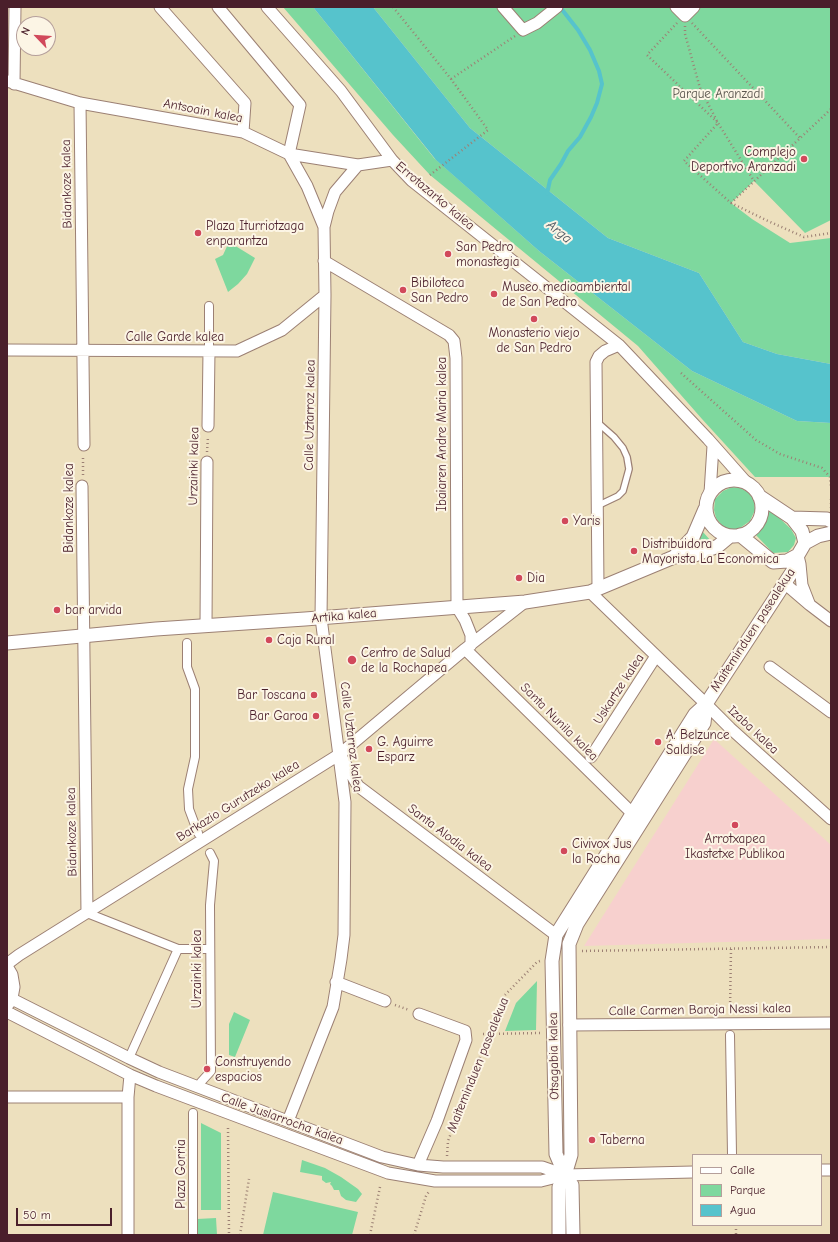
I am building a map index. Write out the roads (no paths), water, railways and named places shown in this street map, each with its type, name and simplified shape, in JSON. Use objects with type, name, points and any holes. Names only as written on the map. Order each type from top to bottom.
[{"type":"main road","points":[[7,970],[12,987],[8,1004]]},
{"type":"street","points":[[11,82],[15,7]]},
{"type":"street","points":[[160,7],[245,103],[243,132]]},
{"type":"street","points":[[218,7],[300,105],[289,154]]},
{"type":"street","name":"Errotazarko kalea","points":[[267,7],[340,91],[392,160],[412,180],[619,345],[746,482]]},
{"type":"street","points":[[503,7],[523,30],[537,23],[557,7]]},
{"type":"street","points":[[676,7],[685,16],[694,7]]},
{"type":"street","name":"Antsoain kalea","points":[[11,82],[80,102],[243,132],[289,154],[358,165],[392,160]]},
{"type":"street","name":"Bidankoze kalea","points":[[80,102],[84,445]]},
{"type":"street","name":"Calle Uztarroz kalea","points":[[289,154],[307,186],[324,227]]},
{"type":"street","name":"Calle Uztarroz kalea","points":[[288,1121],[333,1006],[344,934],[345,802],[322,618],[325,295],[324,227],[335,192],[358,165]]},
{"type":"street","name":"Ibaiaren Andre Maria kalea","points":[[324,261],[449,335],[454,341],[456,358],[457,607]]},
{"type":"street","name":"Calle Garde kalea","points":[[7,350],[237,351],[282,330],[325,295]]},
{"type":"street","name":"Urzainki kalea","points":[[208,426],[209,306]]},
{"type":"street","points":[[594,590],[597,506],[596,362],[599,356],[605,351],[619,345]]},
{"type":"street","points":[[710,493],[713,446]]},
{"type":"street","name":"Urzainki kalea","points":[[206,626],[207,462]]},
{"type":"street","points":[[735,536],[749,531],[757,524],[761,516],[762,506],[759,496],[754,488],[746,482],[736,480],[726,481],[717,485],[710,493],[706,500],[705,509],[707,519],[713,527],[721,533],[735,536],[773,562],[789,587],[810,606],[831,621]]},
{"type":"street","name":"Bidankoze kalea","points":[[82,486],[87,913]]},
{"type":"street","points":[[759,496],[792,518],[802,531],[805,543]]},
{"type":"street","name":"Artika kalea","points":[[674,557],[693,537],[705,509]]},
{"type":"street","points":[[792,518],[827,519],[831,521]]},
{"type":"street","points":[[773,562],[787,561],[798,555],[805,543],[818,536],[831,533]]},
{"type":"street","name":"Artika kalea","points":[[7,642],[525,602],[594,590],[674,557],[695,555],[718,546],[735,536]]},
{"type":"street","points":[[798,555],[802,585],[810,606]]},
{"type":"street","name":"Maiteminduen pasealekua","points":[[556,935],[695,714],[706,704],[794,569],[798,555]]},
{"type":"street","name":"Izaba kalea","points":[[594,590],[656,656],[730,728],[831,819]]},
{"type":"street","name":"Barkazio Gurutzeko kalea","points":[[7,964],[19,955],[340,754],[468,647],[525,602]]},
{"type":"street","points":[[457,607],[465,620],[471,635],[468,647]]},
{"type":"street","points":[[187,643],[187,668],[195,689],[195,757],[188,789],[189,809],[198,833]]},
{"type":"street","name":"Santa Nunila kalea","points":[[468,647],[632,814]]},
{"type":"street","name":"Uskartze kalea","points":[[591,757],[656,656]]},
{"type":"street","points":[[770,667],[831,712]]},
{"type":"street","name":"Maiteminduen pasealekua","points":[[568,944],[576,924],[704,723],[706,704]]},
{"type":"street","name":"Santa Alodia kalea","points":[[340,754],[358,786],[556,935]]},
{"type":"street","name":"Urzainki kalea","points":[[201,1082],[211,1071],[210,905],[214,861],[210,853]]},
{"type":"street","points":[[87,913],[178,949],[210,949]]},
{"type":"street","name":"Otsagabia kalea","points":[[556,935],[552,961],[556,1154],[565,1175],[572,1185],[573,1235]]},
{"type":"street","name":"Otsagabia kalea","points":[[559,1235],[559,1187],[565,1175],[571,1156],[568,944]]},
{"type":"street","points":[[128,1058],[178,949]]},
{"type":"street","points":[[336,982],[385,1001]]},
{"type":"street","name":"Calle Juslarrocha kalea","points":[[8,1004],[203,1090],[382,1157],[418,1165],[443,1167],[542,1167],[565,1175]]},
{"type":"street","name":"Calle Juslarrocha kalea","points":[[8,1004],[130,1075],[204,1105],[388,1173],[435,1181],[541,1181],[565,1175],[692,1172]]},
{"type":"street","name":"Maiteminduen pasealekua","points":[[418,1165],[437,1121],[466,1040],[465,1031],[419,1014]]},
{"type":"street","name":"Calle Carmen Baroja Nessi kalea","points":[[569,1025],[831,1023]]},
{"type":"street","name":"Calle Carmen Baroja Nessi kalea","points":[[730,1034],[732,1154]]},
{"type":"street","points":[[128,1235],[128,1097],[130,1075]]},
{"type":"street","points":[[7,1097],[128,1097]]},
{"type":"street","name":"Plaza Gorria","points":[[193,1113],[193,1235]]},
{"type":"lane","points":[[597,422],[614,437],[623,448],[627,456],[629,469],[623,491],[618,496],[597,506]]},
{"type":"water","name":"Arga","points":[[313,7],[373,7],[470,128],[608,238],[699,273],[743,342],[777,354],[831,364],[831,423],[797,421],[692,371],[539,251],[436,160]]},
{"type":"waterway","points":[[547,194],[550,180],[568,151],[580,137],[591,117],[597,103],[602,84],[599,71],[590,50],[578,30],[560,7]]},
{"type":"place","name":"Complejo Deportivo Aranzadi","points":[[804,159]]},
{"type":"place","name":"Plaza Iturriotzaga enparantza","points":[[198,233]]},
{"type":"place","name":"San Pedro monastegia","points":[[448,254]]},
{"type":"place","name":"Bibiloteca San Pedro","points":[[403,290]]},
{"type":"place","name":"Museo medioambiental de San Pedro","points":[[494,294]]},
{"type":"place","name":"Monasterio viejo de San Pedro","points":[[534,319]]},
{"type":"place","name":"Yaris","points":[[565,521]]},
{"type":"place","name":"Distribuidora Mayorista La Economica","points":[[634,551]]},
{"type":"place","name":"Dia","points":[[519,578]]},
{"type":"place","name":"bar arvida","points":[[57,610]]},
{"type":"place","name":"Caja Rural","points":[[269,640]]},
{"type":"place","name":"Centro de Salud de la Rochapea","points":[[352,660]]},
{"type":"place","name":"Bar Toscana","points":[[314,695]]},
{"type":"place","name":"Bar Garoa","points":[[316,716]]},
{"type":"place","name":"A. Belzunce Saldise","points":[[658,742]]},
{"type":"place","name":"G. Aguirre Esparz","points":[[369,749]]},
{"type":"place","name":"Arrotxapea Ikastetxe Publikoa","points":[[735,825]]},
{"type":"place","name":"Civivox Jus la Rocha","points":[[564,851]]},
{"type":"place","name":"Construyendo espacios","points":[[207,1069]]},
{"type":"place","name":"Taberna","points":[[592,1140]]},
{"type":"park label","name":"Parque Aranzadi","points":[[718,94]]}]
